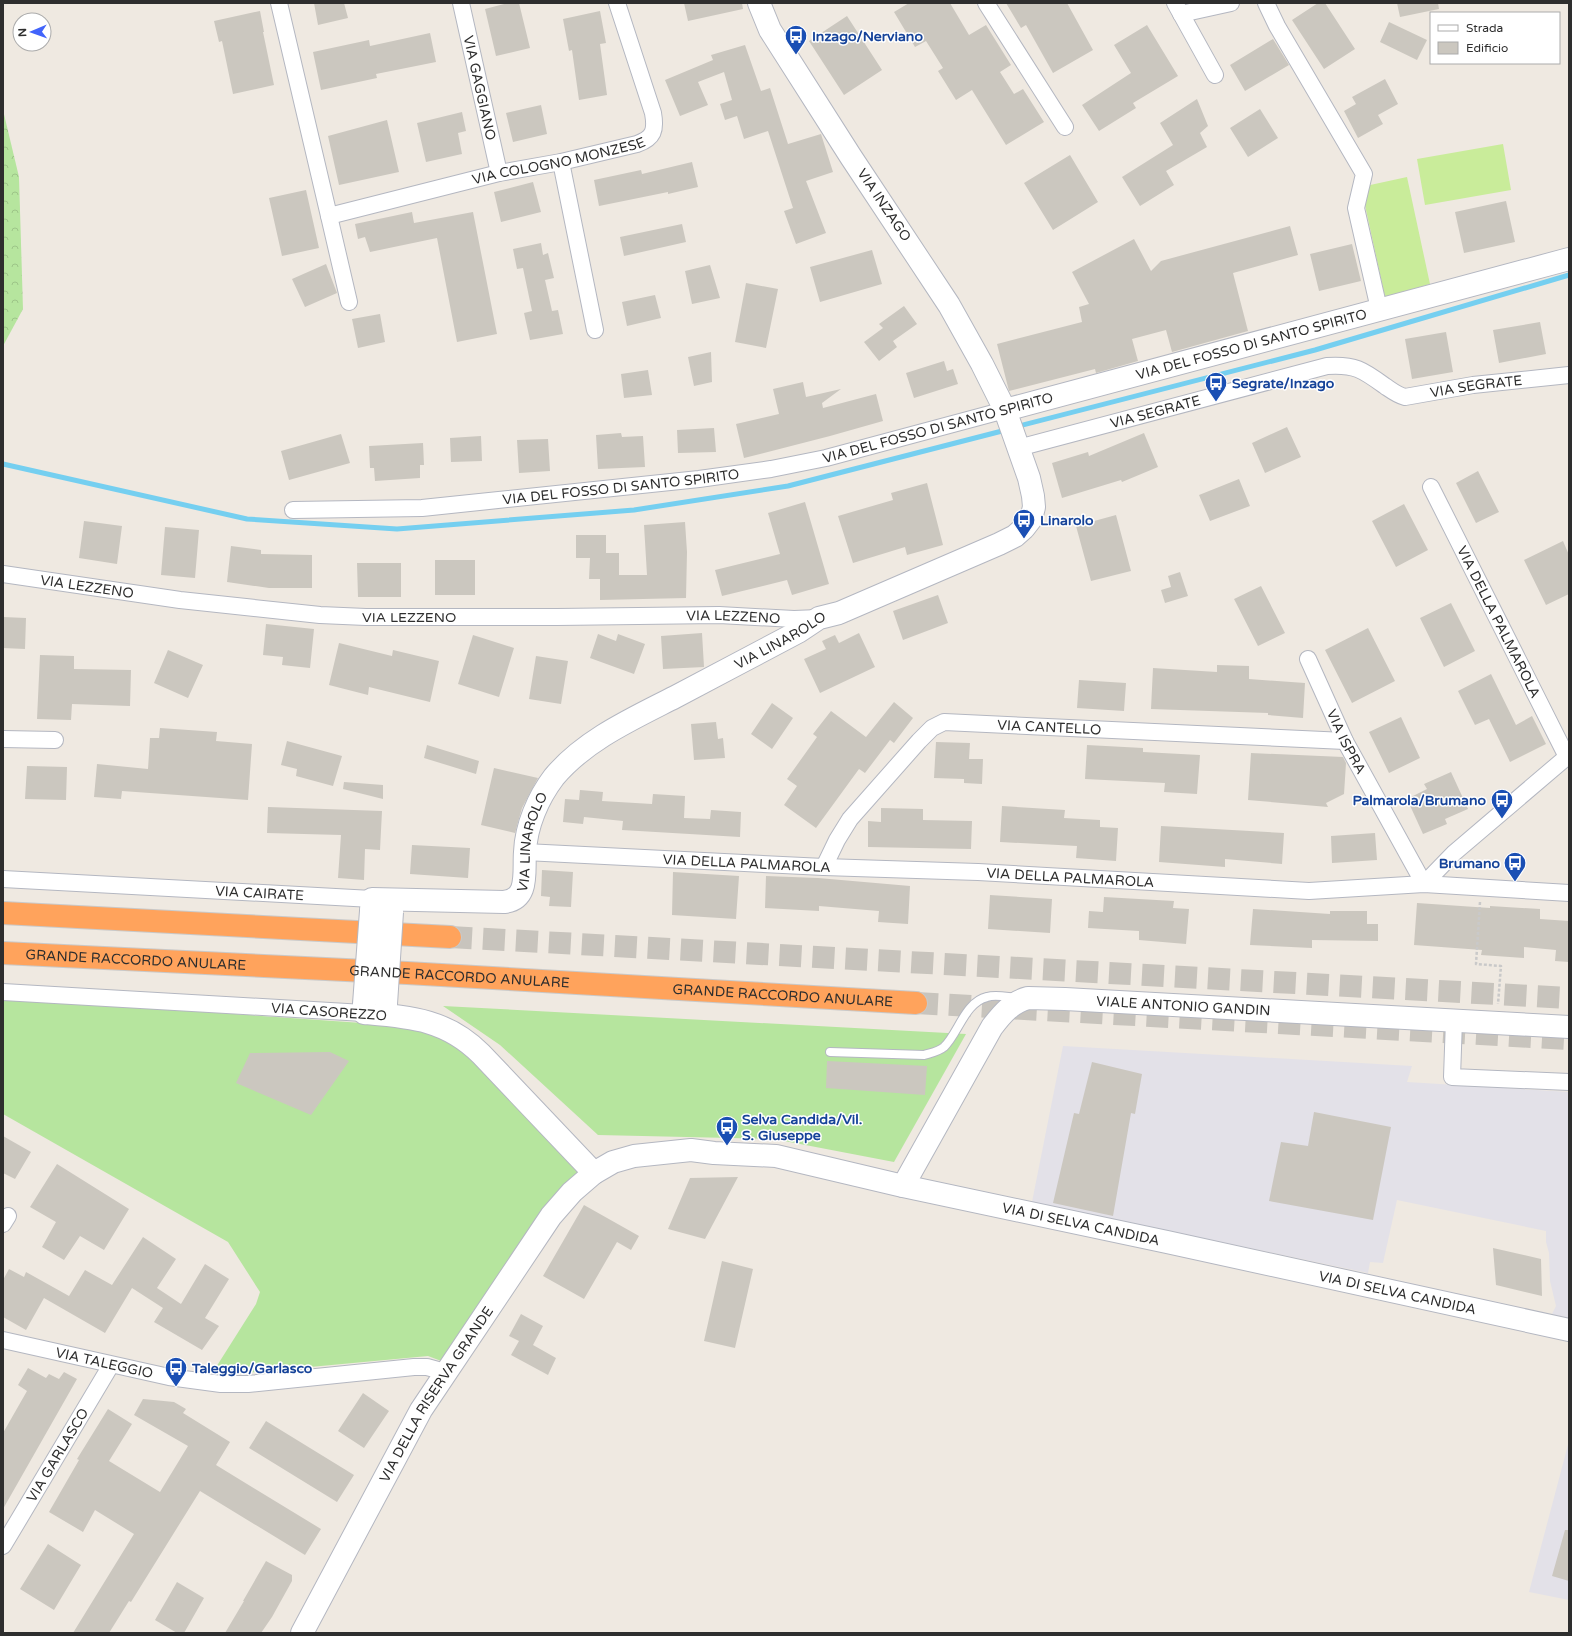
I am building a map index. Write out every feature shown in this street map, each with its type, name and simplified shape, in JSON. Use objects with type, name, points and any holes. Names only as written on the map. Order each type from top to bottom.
[{"type":"highway","points":[[3,913],[450,937]]},
{"type":"highway","name":"GRANDE RACCORDO ANULARE","points":[[3,953],[386,972],[586,985],[916,1002]]},
{"type":"street","points":[[279,3],[349,302]]},
{"type":"street","name":"VIA GAGGIANO","points":[[461,3],[499,173]]},
{"type":"street","name":"VIA COLOGNO MONZESE","points":[[329,216],[499,173],[561,162],[648,140],[653,132],[653,113],[617,3]]},
{"type":"street","name":"VIA INZAGO","points":[[759,3],[770,30],[851,157],[949,305],[982,364],[1005,410]]},
{"type":"street","points":[[986,3],[1065,127]]},
{"type":"street","points":[[1215,75],[1178,8],[1231,3]]},
{"type":"street","points":[[1266,3],[1277,26],[1364,174],[1356,208],[1379,309]]},
{"type":"street","points":[[561,162],[595,330]]},
{"type":"street","name":"VIA DEL FOSSO DI SANTO SPIRITO","points":[[293,510],[422,508],[714,477],[771,469],[826,458],[1569,259]]},
{"type":"street","name":"VIA SEGRATE","points":[[1018,448],[1327,366],[1347,366],[1362,370],[1405,397],[1473,385],[1569,375]]},
{"type":"street","name":"VIA LINAROLO","points":[[516,898],[521,892],[524,883],[526,840],[531,821],[545,791],[562,769],[580,752],[631,720],[798,632],[819,618],[839,613],[999,544],[1015,536],[1024,528],[1031,519],[1034,503],[1029,478],[1005,410]]},
{"type":"street","name":"VIA DELLA PALMAROLA","points":[[525,852],[978,872],[1309,891],[1424,884],[1454,853],[1568,756],[1431,487]]},
{"type":"street","name":"VIA LEZZENO","points":[[3,574],[180,600],[280,612],[341,616],[549,617],[719,614],[794,619],[819,618]]},
{"type":"street","name":"VIA ISPRA","points":[[1308,659],[1345,741],[1424,884]]},
{"type":"street","name":"VIA CANTELLO","points":[[824,866],[837,840],[850,819],[925,734],[932,728],[944,722],[1345,741]]},
{"type":"street","points":[[3,738],[55,740]]},
{"type":"street","name":"VIA CAIRATE","points":[[3,879],[382,905],[504,902],[516,898]]},
{"type":"street","points":[[1424,884],[1569,893]]},
{"type":"street","points":[[374,1009],[382,905]]},
{"type":"street","name":"VIA CASOREZZO","points":[[3,992],[374,1009],[439,1025],[465,1039],[481,1054],[594,1173]]},
{"type":"street","points":[[903,1186],[992,1027],[1006,1011],[1023,999]]},
{"type":"street","name":"VIALE ANTONIO GANDIN","points":[[1023,999],[1065,999],[1569,1027]]},
{"type":"street","points":[[1454,1020],[1452,1077],[1569,1082]]},
{"type":"street","name":"VIA DI SELVA CANDIDA","points":[[594,1173],[614,1162],[634,1156],[691,1150],[714,1153],[776,1156],[903,1186],[1182,1245],[1569,1330]]},
{"type":"street","name":"VIA DELLA RISERVA GRANDE","points":[[302,1633],[410,1429],[445,1372],[551,1216],[572,1192],[594,1173]]},
{"type":"street","name":"VIA TALEGGIO","points":[[3,1340],[169,1377],[229,1384],[248,1384],[414,1367],[445,1372]]},
{"type":"street","name":"VIA GARLASCO","points":[[3,1546],[111,1365]]},
{"type":"lane","points":[[830,1052],[924,1055],[935,1052],[944,1047],[966,1014],[983,998],[996,996],[1023,999]]},
{"type":"path","points":[[1481,888],[1476,964],[1501,966],[1496,1022]]},
{"type":"shaded area","points":[[1063,1046],[1412,1066],[1407,1082],[1569,1092],[1569,1318],[1552,1314],[1556,1306],[1550,1281],[1549,1253],[1546,1242],[1546,1231],[1397,1200],[1383,1263],[1370,1262],[1368,1273],[1032,1202]]},
{"type":"shaded area","points":[[1569,1441],[1569,1600],[1529,1592]]},
{"type":"green space","points":[[3,110],[19,177],[23,309],[3,346]]},
{"type":"green space","points":[[1503,144],[1511,190],[1425,205],[1417,159]]},
{"type":"green space","points":[[1407,177],[1430,284],[1385,297],[1361,187]]},
{"type":"green space","points":[[3,998],[362,1023],[390,1026],[439,1035],[476,1061],[582,1168],[546,1206],[444,1362],[428,1356],[235,1374],[213,1372],[256,1304],[260,1292],[228,1242],[3,1114]]},
{"type":"green space","points":[[443,1006],[966,1034],[894,1162],[774,1139],[598,1135],[500,1045]]},
{"type":"building","points":[[314,3],[344,3],[348,18],[318,25]]},
{"type":"building","points":[[508,3],[519,3],[530,48],[496,56],[485,9]]},
{"type":"building","points":[[684,3],[742,3],[743,9],[688,21]]},
{"type":"building","points":[[909,3],[950,3],[969,35],[986,25],[1011,65],[1000,72],[1014,94],[1023,89],[1044,122],[1006,145],[972,90],[956,100],[938,71],[943,68],[926,41],[915,47],[894,12]]},
{"type":"building","points":[[1006,3],[1067,3],[1093,50],[1053,73],[1026,25],[1021,28]]},
{"type":"building","points":[[1318,3],[1325,3],[1355,49],[1324,69],[1292,20]]},
{"type":"building","points":[[1397,3],[1438,3],[1439,9],[1400,17]]},
{"type":"building","points":[[260,11],[274,85],[233,94],[222,41],[219,42],[214,21]]},
{"type":"building","points":[[600,11],[606,43],[600,44],[607,95],[579,100],[572,50],[569,51],[563,19]]},
{"type":"building","points":[[847,16],[882,70],[844,95],[809,41]]},
{"type":"building","points":[[1389,22],[1427,40],[1417,60],[1380,42]]},
{"type":"building","points":[[1147,25],[1178,76],[1133,103],[1136,108],[1099,131],[1082,105],[1131,73],[1114,45]]},
{"type":"building","points":[[430,33],[436,62],[376,74],[377,78],[321,90],[313,52],[369,40],[370,46]]},
{"type":"building","points":[[1273,39],[1289,65],[1245,91],[1230,65]]},
{"type":"building","points":[[745,45],[761,91],[770,88],[788,144],[821,134],[833,172],[806,181],[826,233],[796,244],[784,211],[793,208],[768,131],[744,139],[737,116],[725,120],[720,104],[732,100],[724,72],[698,82],[708,105],[680,116],[665,80],[713,60],[711,55]]},
{"type":"building","points":[[1385,79],[1398,104],[1378,115],[1383,124],[1358,138],[1344,111],[1356,104],[1352,97]]},
{"type":"building","points":[[1197,99],[1208,126],[1200,133],[1207,147],[1166,171],[1174,185],[1140,206],[1122,177],[1173,145],[1160,123]]},
{"type":"building","points":[[541,105],[547,134],[513,142],[506,113]]},
{"type":"building","points":[[1260,109],[1278,138],[1248,157],[1230,128]]},
{"type":"building","points":[[462,112],[466,131],[458,133],[462,154],[426,162],[417,123]]},
{"type":"building","points":[[387,120],[399,172],[339,185],[328,136]]},
{"type":"building","points":[[1070,155],[1098,202],[1053,230],[1024,183]]},
{"type":"building","points":[[692,162],[698,187],[668,194],[668,192],[599,206],[594,180],[641,170],[642,174]]},
{"type":"building","points":[[533,182],[541,212],[501,222],[494,192]]},
{"type":"building","points":[[306,190],[319,248],[282,256],[269,198]]},
{"type":"building","points":[[1506,201],[1515,242],[1464,253],[1455,212]]},
{"type":"building","points":[[412,212],[414,223],[473,212],[497,334],[457,342],[437,238],[370,252],[365,237],[358,239],[355,224]]},
{"type":"building","points":[[682,224],[686,242],[624,256],[620,237]]},
{"type":"building","points":[[1290,226],[1298,255],[1233,273],[1248,331],[1172,352],[1166,330],[1132,339],[1138,361],[1096,373],[1095,369],[1009,391],[997,344],[1082,322],[1079,307],[1089,304],[1072,272],[1134,239],[1151,271],[1161,261]]},
{"type":"building","points":[[541,243],[543,255],[548,253],[554,278],[545,280],[552,311],[558,310],[563,334],[530,340],[524,313],[532,311],[523,268],[517,269],[513,249]]},
{"type":"building","points":[[1352,244],[1361,281],[1319,291],[1310,254]]},
{"type":"building","points":[[872,250],[882,284],[820,302],[810,267]]},
{"type":"building","points":[[326,264],[337,293],[305,307],[292,279]]},
{"type":"building","points":[[710,265],[720,298],[692,304],[685,271]]},
{"type":"building","points":[[746,283],[778,289],[766,348],[735,342]]},
{"type":"building","points":[[655,295],[661,318],[627,326],[622,302]]},
{"type":"building","points":[[904,306],[917,324],[893,341],[897,347],[879,361],[864,342],[883,328],[879,324]]},
{"type":"building","points":[[380,314],[385,342],[358,348],[352,319]]},
{"type":"building","points":[[1540,322],[1546,354],[1499,363],[1493,330]]},
{"type":"building","points":[[1446,332],[1453,372],[1412,379],[1405,339]]},
{"type":"building","points":[[711,352],[712,382],[694,386],[688,357]]},
{"type":"building","points":[[944,361],[947,371],[953,369],[958,384],[914,398],[906,373]]},
{"type":"building","points":[[648,370],[652,395],[624,398],[621,374]]},
{"type":"building","points":[[803,382],[806,397],[841,389],[822,403],[823,408],[876,394],[883,421],[744,458],[736,424],[779,414],[773,389]]},
{"type":"building","points":[[1287,427],[1301,457],[1265,473],[1252,443]]},
{"type":"building","points":[[714,428],[716,452],[678,453],[677,430]]},
{"type":"building","points":[[621,433],[622,437],[643,436],[645,467],[598,469],[596,435]]},
{"type":"building","points":[[1144,433],[1158,467],[1122,482],[1121,480],[1062,498],[1052,463],[1088,452],[1089,456]]},
{"type":"building","points":[[341,434],[350,463],[289,480],[281,451]]},
{"type":"building","points":[[481,436],[482,461],[451,462],[450,438]]},
{"type":"building","points":[[548,439],[550,471],[519,473],[517,440]]},
{"type":"building","points":[[423,443],[424,465],[420,465],[420,478],[375,481],[374,468],[370,468],[369,446]]},
{"type":"building","points":[[1478,471],[1499,512],[1476,523],[1456,483]]},
{"type":"building","points":[[1239,479],[1250,506],[1210,521],[1199,495]]},
{"type":"building","points":[[927,483],[943,545],[907,555],[905,547],[853,563],[838,516],[893,500],[891,493]]},
{"type":"building","points":[[805,502],[829,584],[792,595],[787,580],[722,596],[715,570],[780,554],[768,513]]},
{"type":"building","points":[[1404,504],[1428,550],[1396,567],[1372,521]]},
{"type":"building","points":[[1116,515],[1131,571],[1091,581],[1076,526]]},
{"type":"building","points":[[84,521],[122,526],[117,564],[79,558]]},
{"type":"building","points":[[685,522],[687,552],[686,598],[600,600],[600,579],[589,579],[590,558],[576,558],[576,535],[606,535],[606,553],[619,553],[619,575],[647,575],[644,525]]},
{"type":"building","points":[[165,527],[199,530],[195,578],[161,575]]},
{"type":"building","points":[[1563,541],[1569,555],[1569,594],[1546,605],[1524,560]]},
{"type":"building","points":[[231,546],[261,550],[261,554],[312,555],[312,588],[269,588],[227,582]]},
{"type":"building","points":[[435,560],[475,560],[475,595],[435,595]]},
{"type":"building","points":[[357,563],[401,563],[401,597],[358,597]]},
{"type":"building","points":[[1180,572],[1188,596],[1165,603],[1161,590],[1171,587],[1168,576]]},
{"type":"building","points":[[1261,586],[1285,633],[1258,646],[1234,599]]},
{"type":"building","points":[[938,595],[948,623],[903,640],[893,611]]},
{"type":"building","points":[[1451,603],[1475,651],[1444,667],[1420,618]]},
{"type":"building","points":[[3,617],[26,618],[25,649],[3,648]]},
{"type":"building","points":[[266,624],[314,629],[310,668],[282,665],[283,657],[263,655]]},
{"type":"building","points":[[1368,628],[1395,681],[1352,703],[1325,650]]},
{"type":"building","points":[[702,633],[704,667],[663,669],[661,636]]},
{"type":"building","points":[[859,633],[875,667],[820,693],[804,659],[826,649],[822,641],[835,635],[839,643]]},
{"type":"building","points":[[598,634],[616,641],[618,634],[645,644],[634,674],[590,658]]},
{"type":"building","points":[[473,635],[514,648],[499,697],[458,684]]},
{"type":"building","points":[[339,643],[392,656],[393,650],[439,661],[430,702],[369,687],[368,695],[329,685]]},
{"type":"building","points":[[168,650],[203,665],[188,698],[154,683]]},
{"type":"building","points":[[40,655],[74,656],[74,669],[131,670],[130,706],[72,704],[71,720],[37,719]]},
{"type":"building","points":[[536,656],[568,661],[561,704],[529,699]]},
{"type":"building","points":[[1217,665],[1249,666],[1249,679],[1305,683],[1303,718],[1268,715],[1268,713],[1151,709],[1153,668],[1217,672]]},
{"type":"building","points":[[1491,674],[1516,725],[1532,716],[1546,744],[1510,762],[1489,719],[1475,725],[1458,691]]},
{"type":"building","points":[[1079,680],[1126,683],[1124,711],[1077,708]]},
{"type":"building","points":[[894,702],[913,718],[894,743],[890,740],[865,773],[859,769],[816,828],[784,805],[797,786],[787,779],[817,737],[813,734],[831,711],[866,737]]},
{"type":"building","points":[[772,703],[793,718],[772,749],[751,734]]},
{"type":"building","points":[[1401,717],[1420,758],[1389,773],[1369,732]]},
{"type":"building","points":[[716,722],[718,739],[723,738],[725,758],[694,760],[691,724]]},
{"type":"building","points":[[160,728],[217,732],[216,741],[252,744],[248,800],[122,791],[121,799],[94,797],[97,764],[148,769],[150,738],[159,738]]},
{"type":"building","points":[[287,741],[342,756],[333,786],[296,776],[297,769],[281,765]]},
{"type":"building","points":[[936,742],[970,743],[969,759],[983,759],[982,784],[964,783],[964,779],[934,778]]},
{"type":"building","points":[[427,745],[479,761],[476,774],[424,758]]},
{"type":"building","points":[[1087,745],[1143,748],[1143,752],[1200,755],[1197,794],[1164,792],[1165,783],[1085,779]]},
{"type":"building","points":[[1251,753],[1343,757],[1346,763],[1344,794],[1326,803],[1328,807],[1248,800]]},
{"type":"building","points":[[27,766],[67,767],[66,800],[25,799]]},
{"type":"building","points":[[494,768],[538,778],[522,808],[515,833],[481,825]]},
{"type":"building","points":[[1451,772],[1468,809],[1445,819],[1447,824],[1423,834],[1407,799],[1427,789],[1424,784]]},
{"type":"building","points":[[344,782],[383,785],[383,799],[343,789]]},
{"type":"building","points":[[580,790],[603,792],[602,801],[652,804],[653,794],[685,796],[684,818],[710,819],[711,810],[741,812],[740,837],[622,830],[623,821],[584,817],[583,824],[563,822],[565,799],[579,800]]},
{"type":"building","points":[[1002,806],[1065,810],[1064,818],[1100,820],[1100,827],[1118,828],[1116,861],[1076,858],[1077,846],[1000,842]]},
{"type":"building","points":[[268,807],[382,811],[380,850],[365,849],[364,880],[338,878],[341,835],[267,833]]},
{"type":"building","points":[[881,808],[923,809],[923,820],[972,821],[971,849],[868,847],[868,821],[881,822]]},
{"type":"building","points":[[1161,826],[1284,833],[1282,864],[1225,859],[1225,867],[1159,862]]},
{"type":"building","points":[[1375,833],[1377,860],[1332,863],[1331,836]]},
{"type":"building","points":[[412,845],[470,848],[468,878],[410,874]]},
{"type":"building","points":[[542,870],[573,872],[571,907],[549,906],[550,897],[541,896]]},
{"type":"building","points":[[673,872],[739,876],[736,919],[672,915]]},
{"type":"building","points":[[766,876],[818,878],[910,886],[908,924],[878,922],[879,911],[819,906],[819,911],[765,908]]},
{"type":"building","points":[[990,895],[1052,899],[1050,933],[988,929]]},
{"type":"building","points":[[1104,897],[1174,901],[1173,908],[1189,909],[1186,944],[1139,940],[1139,931],[1088,928],[1089,911],[1103,912]]},
{"type":"building","points":[[1417,903],[1490,908],[1490,906],[1540,909],[1540,919],[1569,921],[1569,962],[1555,961],[1556,950],[1524,947],[1524,958],[1481,955],[1482,950],[1414,945]]},
{"type":"building","points":[[1253,909],[1330,914],[1330,911],[1367,911],[1367,924],[1378,924],[1378,941],[1312,940],[1312,948],[1250,945]]},
{"type":"building","points":[[330,1052],[349,1061],[311,1115],[236,1083],[250,1053]]},
{"type":"building","points":[[827,1061],[927,1066],[925,1095],[826,1088]]},
{"type":"building","points":[[1092,1062],[1142,1074],[1135,1114],[1131,1113],[1113,1216],[1053,1203],[1074,1113],[1079,1114]]},
{"type":"building","points":[[1314,1112],[1391,1127],[1373,1220],[1269,1201],[1281,1142],[1308,1146]]},
{"type":"building","points":[[3,1136],[31,1152],[15,1179],[3,1173]]},
{"type":"building","points":[[57,1164],[129,1209],[104,1250],[80,1236],[64,1260],[42,1247],[56,1222],[30,1207]]},
{"type":"building","points":[[738,1177],[705,1239],[668,1229],[690,1178]]},
{"type":"building","points":[[584,1205],[639,1236],[631,1250],[617,1242],[584,1299],[543,1276]]},
{"type":"building","points":[[143,1237],[176,1259],[157,1288],[181,1304],[205,1264],[229,1279],[205,1318],[219,1326],[202,1350],[154,1322],[163,1308],[132,1288],[105,1333],[44,1298],[26,1330],[3,1317],[3,1280],[9,1269],[24,1277],[26,1272],[69,1296],[85,1270],[112,1285]]},
{"type":"building","points":[[1493,1248],[1541,1259],[1542,1296],[1496,1285]]},
{"type":"building","points":[[722,1261],[753,1269],[735,1348],[704,1341]]},
{"type":"building","points":[[521,1314],[543,1326],[533,1345],[556,1358],[548,1375],[511,1355],[519,1341],[509,1336]]},
{"type":"building","points":[[28,1368],[46,1378],[49,1374],[59,1379],[64,1372],[77,1379],[3,1509],[3,1433],[27,1391],[18,1385]]},
{"type":"building","points":[[363,1393],[389,1411],[364,1448],[338,1431]]},
{"type":"building","points":[[143,1399],[174,1402],[186,1409],[183,1413],[230,1442],[216,1465],[321,1529],[305,1555],[200,1491],[131,1602],[129,1601],[109,1633],[73,1633],[134,1534],[95,1510],[83,1532],[49,1512],[79,1460],[77,1459],[108,1409],[132,1424],[109,1461],[160,1492],[188,1446],[134,1415]]},
{"type":"building","points":[[266,1421],[354,1475],[337,1502],[249,1448]]},
{"type":"building","points":[[1565,1530],[1569,1530],[1569,1581],[1552,1576]]},
{"type":"building","points":[[48,1544],[81,1565],[54,1610],[20,1589]]},
{"type":"building","points":[[266,1561],[292,1575],[292,1581],[272,1617],[261,1633],[225,1633],[244,1601]]},
{"type":"building","points":[[177,1582],[204,1598],[184,1633],[177,1633],[155,1620]]},
{"type":"waterway","points":[[1015,427],[1315,350],[1569,275]]},
{"type":"waterway","points":[[3,464],[247,519],[397,529],[634,510],[788,486],[1006,430]]},
{"type":"tunnel","points":[[450,937],[1569,998]]},
{"type":"tunnel","points":[[916,1003],[1569,1039]]},
{"type":"place","name":"Inzago/Nerviano","points":[[796,56]]},
{"type":"place","name":"Segrate/Inzago","points":[[1216,402]]},
{"type":"place","name":"Linarolo","points":[[1024,540]]},
{"type":"place","name":"Palmarola/Brumano","points":[[1502,820]]},
{"type":"place","name":"Brumano","points":[[1515,882]]},
{"type":"place","name":"Selva Candida/Vil. S. Giuseppe","points":[[727,1146]]},
{"type":"place","name":"Taleggio/Garlasco","points":[[176,1388]]}]
